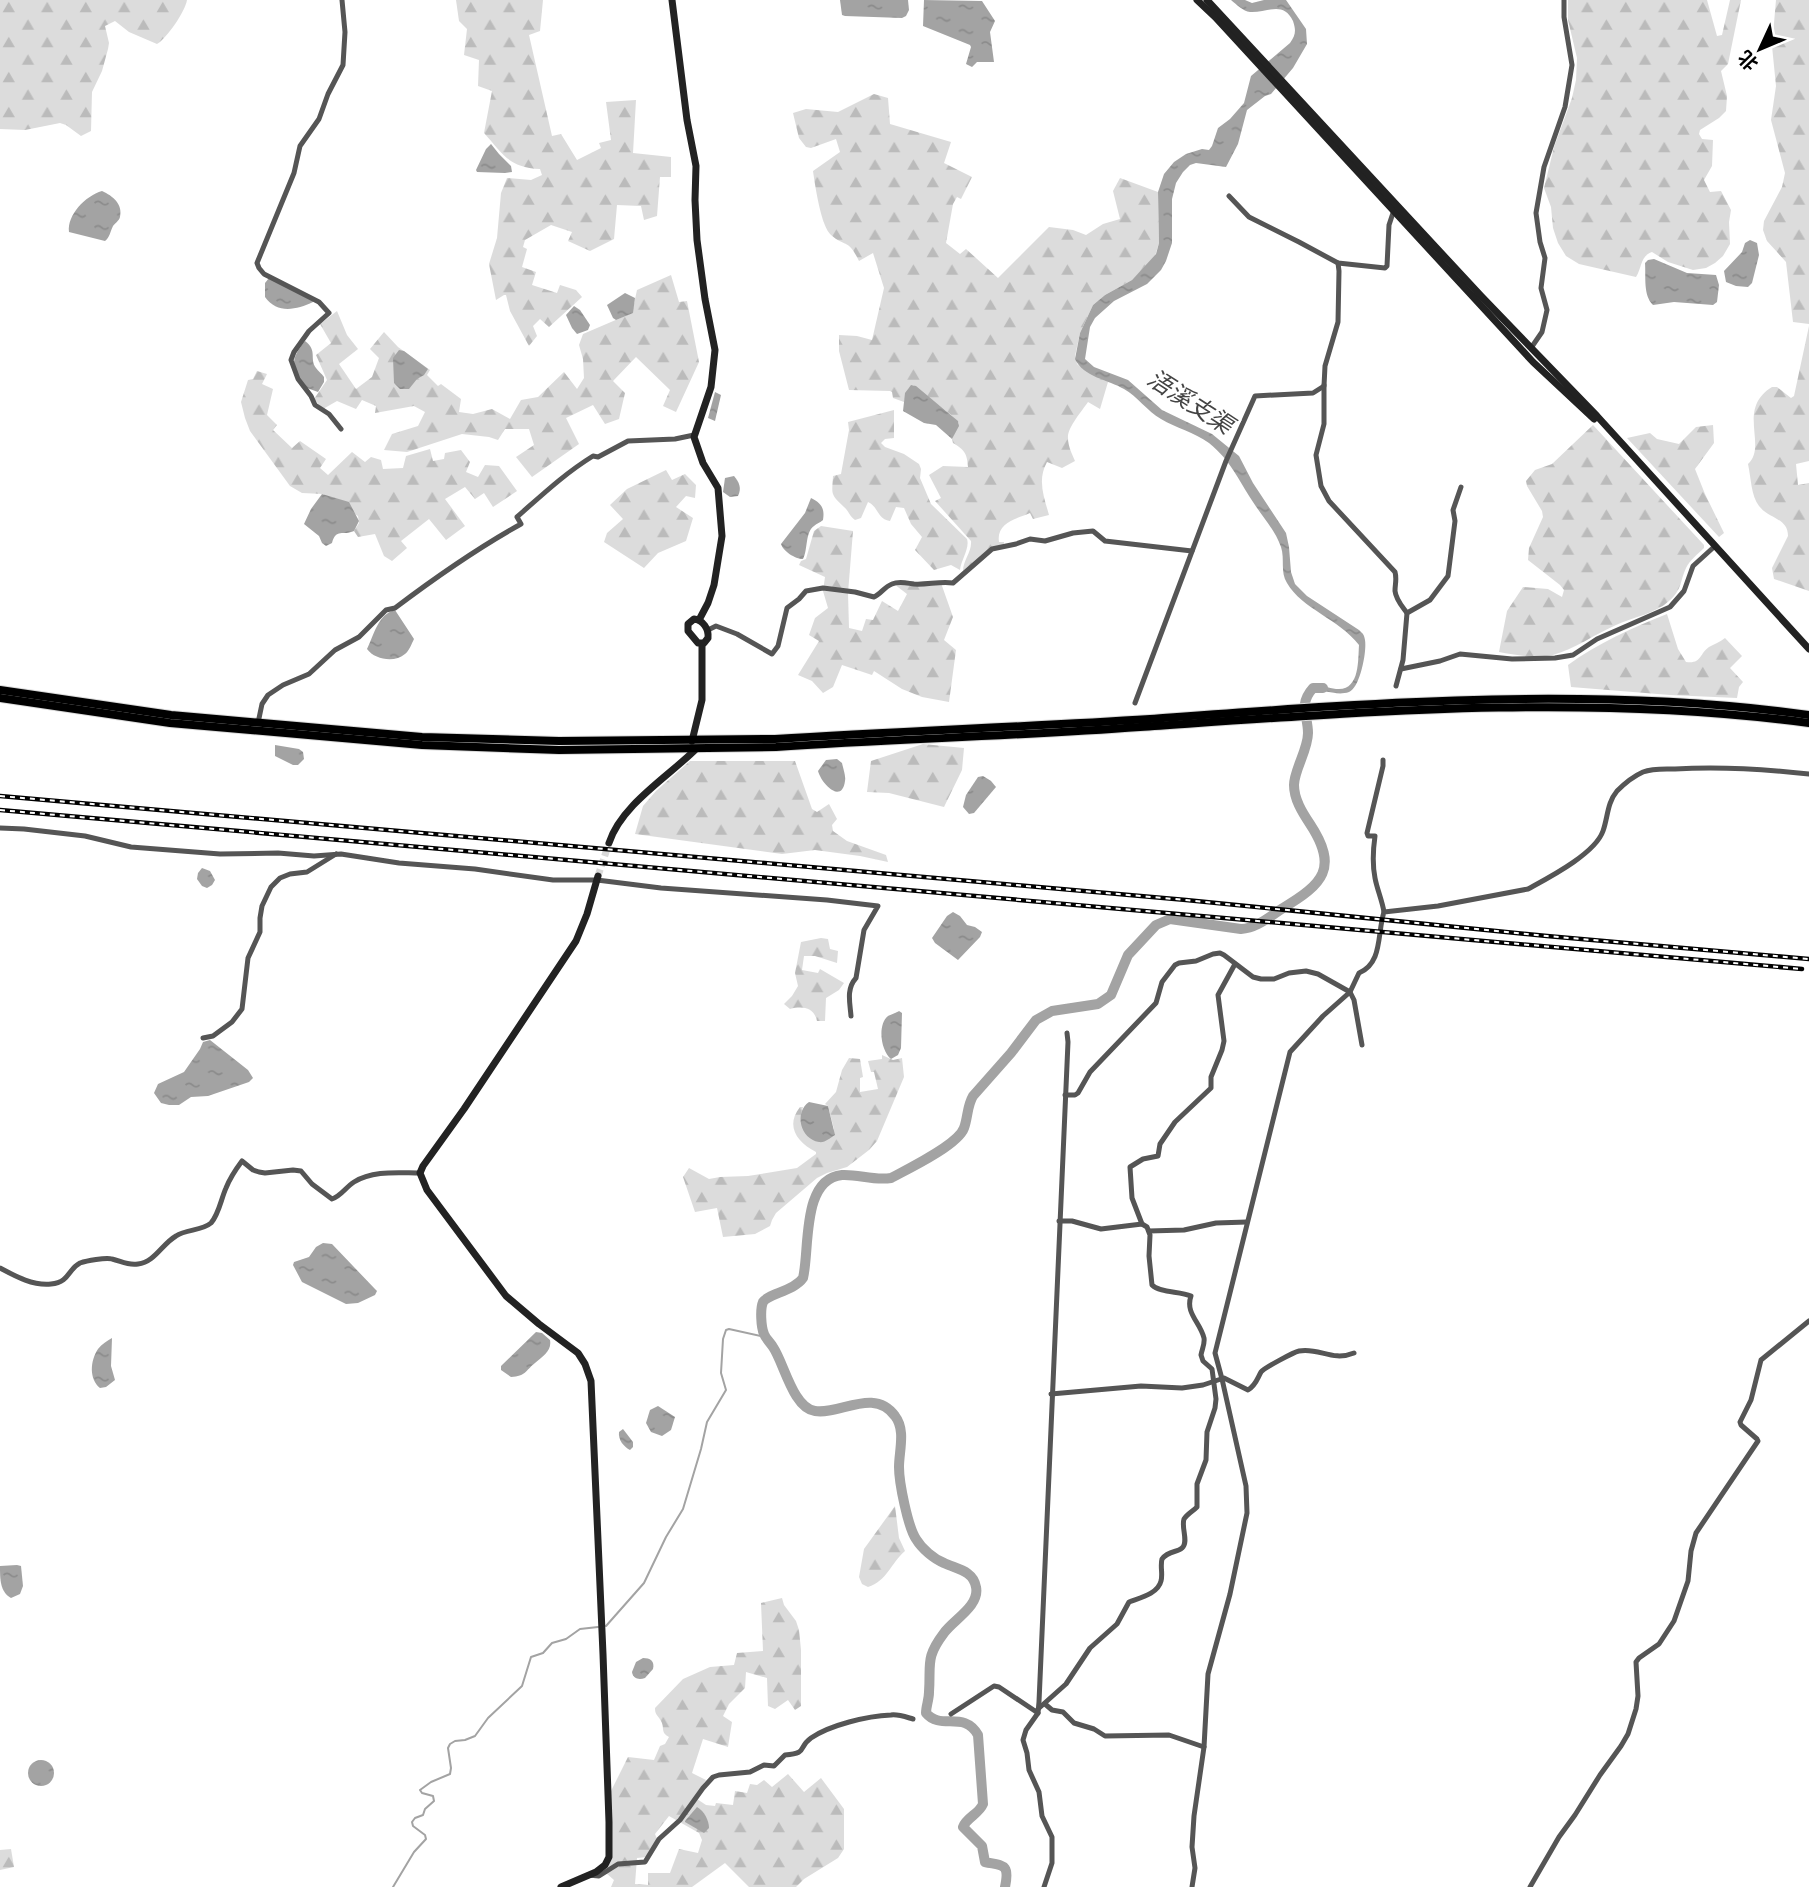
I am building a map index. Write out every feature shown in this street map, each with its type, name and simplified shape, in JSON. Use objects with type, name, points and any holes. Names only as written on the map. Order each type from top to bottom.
[{"type":"main road","points":[[0,690],[135,710],[384,734],[471,739],[776,747],[1468,700],[1557,698],[1680,703],[1809,715]]},
{"type":"main road","points":[[0,698],[170,723],[396,743],[526,749],[694,745]]},
{"type":"main road","points":[[1320,712],[1557,706],[1692,711],[1809,723]]},
{"type":"street","points":[[341,429],[329,414],[317,407],[298,379],[291,360],[309,331],[329,313],[319,302],[264,274],[257,263],[294,173],[300,146],[319,119],[343,65],[345,32],[342,0]]},
{"type":"street","points":[[672,0],[687,120],[696,166],[695,200],[699,252],[715,350],[711,387],[694,435],[702,463],[718,488],[722,536],[714,585],[699,620]]},
{"type":"street","points":[[1197,0],[1256,57]]},
{"type":"street","points":[[1207,0],[1285,88],[1597,416],[1809,649]]},
{"type":"street","points":[[1531,348],[1542,331],[1547,310],[1541,288],[1545,258],[1536,213],[1544,167],[1565,107],[1572,65],[1564,0]]},
{"type":"street","points":[[1285,88],[1533,362],[1618,440]]},
{"type":"street","points":[[1229,196],[1249,217],[1338,263],[1385,268],[1389,225],[1394,210]]},
{"type":"street","points":[[1338,263],[1338,322],[1325,366],[1324,424],[1316,455],[1321,486],[1329,502],[1395,572],[1396,596],[1407,613],[1401,669],[1396,686]]},
{"type":"street","points":[[1135,703],[1226,461],[1255,397],[1313,393],[1324,385]]},
{"type":"street","points":[[258,723],[263,702],[270,693],[306,677],[335,650],[359,637],[386,610],[395,608],[440,573],[521,524],[517,517],[573,468],[628,441],[675,439],[694,435]]},
{"type":"street","points":[[1407,613],[1430,600],[1448,576],[1455,521],[1453,510],[1461,487]]},
{"type":"street","points":[[708,630],[716,626],[737,634],[772,654],[778,646],[788,608],[810,589],[855,592],[874,597],[896,583],[953,583],[990,550],[1030,539],[1042,541],[1089,531],[1096,532],[1105,541],[1192,551]]},
{"type":"street","points":[[1401,669],[1440,662],[1460,654],[1512,659],[1573,655],[1597,639],[1671,607],[1684,591],[1693,566],[1715,545]]},
{"type":"street","points":[[694,619],[699,620],[708,630],[708,640],[702,644],[698,643],[688,629],[688,624],[694,619]]},
{"type":"street","points":[[609,843],[616,829],[639,801],[694,745],[702,700],[702,644]]},
{"type":"street","points":[[1192,1887],[1195,1872],[1192,1847],[1194,1816],[1204,1747],[1208,1674],[1230,1594],[1247,1513],[1246,1486],[1216,1350],[1288,1056],[1322,1016],[1350,992],[1359,973],[1376,957],[1384,912],[1372,858],[1375,836],[1368,836],[1367,833],[1383,760]]},
{"type":"street","points":[[1384,912],[1438,906],[1528,889],[1573,864],[1585,853],[1603,832],[1609,802],[1636,776],[1647,771],[1717,766],[1809,774]]},
{"type":"street","points":[[0,828],[72,834],[131,847],[233,854],[336,854],[553,880],[598,878],[662,888],[878,906],[862,936],[856,978],[849,992],[851,1016]]},
{"type":"street","points":[[203,1038],[213,1036],[232,1022],[242,1009],[248,958],[260,932],[262,905],[271,887],[280,878],[307,872],[336,854]]},
{"type":"street","points":[[561,1887],[602,1867],[609,1857],[591,1381],[578,1353],[506,1296],[427,1190],[420,1173],[576,941],[598,878]]},
{"type":"street","points":[[1065,1095],[1078,1093],[1090,1072],[1156,1003],[1162,982],[1177,963],[1192,963],[1213,954],[1220,953],[1249,975],[1265,980],[1306,971],[1318,974],[1350,992],[1362,1045]]},
{"type":"street","points":[[1044,1887],[1052,1863],[1052,1841],[1029,1770],[1023,1742],[1025,1731],[1038,1711],[1066,1684],[1090,1648],[1117,1624],[1129,1602],[1158,1588],[1162,1581],[1160,1563],[1163,1557],[1183,1547],[1184,1520],[1196,1507],[1197,1484],[1206,1460],[1207,1430],[1216,1404],[1212,1369],[1201,1357],[1204,1341],[1197,1322],[1189,1311],[1189,1294],[1159,1290],[1152,1285],[1149,1231],[1142,1224],[1132,1198],[1130,1167],[1143,1159],[1158,1156],[1160,1144],[1175,1122],[1210,1088],[1211,1077],[1224,1041],[1218,995],[1235,964]]},
{"type":"street","points":[[1038,1711],[1067,1033]]},
{"type":"street","points":[[0,1268],[33,1282],[49,1284],[68,1278],[82,1262],[107,1258],[129,1264],[146,1262],[176,1235],[210,1223],[227,1185],[242,1161],[259,1172],[301,1171],[312,1184],[332,1199],[337,1198],[350,1184],[365,1177],[386,1172],[420,1173]]},
{"type":"street","points":[[1059,1221],[1072,1221],[1101,1229],[1142,1224]]},
{"type":"street","points":[[1149,1231],[1184,1230],[1216,1223],[1247,1222]]},
{"type":"street","points":[[1530,1887],[1559,1837],[1625,1740],[1638,1702],[1636,1662],[1659,1644],[1671,1627],[1688,1581],[1696,1533],[1758,1441],[1740,1422],[1751,1401],[1761,1360],[1809,1321]]},
{"type":"street","points":[[1051,1394],[1141,1386],[1182,1388],[1222,1379],[1248,1390],[1254,1387],[1265,1368],[1295,1352],[1303,1350],[1335,1357],[1354,1353]]},
{"type":"street","points":[[951,1714],[994,1686],[1038,1711]]},
{"type":"street","points":[[1045,1704],[1052,1710],[1063,1712],[1071,1722],[1094,1729],[1105,1737],[1169,1735],[1204,1747]]},
{"type":"street","points":[[588,1875],[599,1876],[616,1865],[645,1862],[659,1839],[680,1821],[703,1788],[715,1776],[750,1772],[764,1765],[774,1766],[785,1755],[796,1754],[802,1750],[810,1739],[846,1723],[894,1714],[913,1719]]},
{"type":"green space","points":[[0,0],[187,0],[175,24],[157,44],[129,32],[115,21],[105,26],[109,43],[102,71],[92,92],[91,131],[81,136],[60,123],[25,130],[0,129]]},
{"type":"green space","points":[[456,0],[543,0],[540,31],[529,35],[552,136],[561,134],[577,160],[601,148],[599,143],[611,140],[606,102],[636,100],[633,153],[671,157],[671,177],[660,177],[657,216],[644,220],[641,206],[617,205],[614,239],[590,251],[568,241],[572,232],[551,225],[525,240],[523,247],[527,249],[522,267],[536,272],[532,285],[557,293],[560,285],[576,290],[582,297],[549,327],[540,319],[533,326],[537,336],[529,346],[510,311],[506,295],[496,300],[489,264],[497,238],[501,193],[507,178],[531,180],[542,175],[540,169],[513,163],[484,133],[492,91],[478,86],[479,60],[464,55],[467,29],[459,21]]},
{"type":"green space","points":[[1568,0],[1707,0],[1717,36],[1722,35],[1730,0],[1741,0],[1728,64],[1721,71],[1727,96],[1726,111],[1700,130],[1699,134],[1702,139],[1713,140],[1712,166],[1704,180],[1710,192],[1721,191],[1731,210],[1730,244],[1723,256],[1706,268],[1693,270],[1668,262],[1652,252],[1643,259],[1636,277],[1579,264],[1566,256],[1558,243],[1544,188],[1576,80],[1577,58],[1568,20]]},
{"type":"green space","points":[[1776,0],[1809,0],[1809,324],[1793,322],[1786,262],[1767,241],[1763,230],[1764,221],[1782,187],[1785,173],[1771,120],[1776,86],[1772,46]]},
{"type":"green space","points":[[874,94],[888,98],[890,124],[951,142],[944,163],[972,177],[961,199],[957,197],[953,204],[946,243],[960,254],[966,249],[998,278],[1049,227],[1073,230],[1086,235],[1103,224],[1120,219],[1113,191],[1120,178],[1158,192],[1159,243],[1155,256],[1132,280],[1093,305],[1080,333],[1075,356],[1077,364],[1108,382],[1100,409],[1088,402],[1070,429],[1068,441],[1075,461],[1062,468],[1047,462],[1042,475],[1042,489],[1049,515],[1033,519],[1030,513],[1008,523],[999,536],[999,542],[1004,542],[1004,546],[991,548],[963,571],[971,541],[935,501],[941,498],[929,475],[943,466],[968,467],[965,453],[952,439],[959,423],[913,385],[908,389],[904,402],[893,398],[890,391],[849,390],[839,351],[839,335],[872,340],[884,288],[873,253],[859,261],[849,246],[827,231],[821,215],[813,171],[840,152],[836,139],[811,148],[806,147],[799,138],[793,113],[806,109],[838,112]]},
{"type":"green space","points":[[671,275],[679,302],[687,301],[699,362],[676,412],[663,406],[670,390],[636,357],[613,381],[625,393],[619,419],[605,424],[593,405],[566,418],[579,444],[532,477],[516,457],[534,445],[529,429],[505,429],[498,440],[462,434],[407,452],[384,450],[392,434],[418,426],[425,412],[414,406],[375,413],[376,406],[362,400],[356,409],[337,401],[323,409],[314,399],[327,380],[316,355],[331,343],[320,324],[337,311],[347,335],[358,349],[339,364],[356,389],[372,377],[379,358],[370,349],[384,332],[398,347],[430,370],[427,375],[438,386],[441,384],[461,399],[459,412],[473,414],[492,409],[510,419],[521,400],[538,397],[564,372],[577,389],[584,378],[579,345],[583,334],[632,313],[637,290]]},
{"type":"green space","points":[[1809,326],[1809,461],[1796,464],[1798,485],[1809,483],[1809,591],[1774,579],[1772,568],[1788,536],[1787,530],[1756,502],[1748,464],[1755,447],[1756,406],[1761,396],[1772,387],[1777,387],[1791,398],[1794,396]]},
{"type":"green space","points":[[257,371],[267,374],[262,384],[273,389],[267,415],[277,425],[273,430],[292,448],[300,441],[326,459],[320,468],[328,475],[352,452],[365,462],[371,457],[381,460],[383,469],[403,468],[406,456],[430,449],[433,461],[444,459],[445,453],[461,450],[470,462],[466,472],[478,477],[485,465],[499,466],[517,491],[493,507],[484,493],[475,499],[465,487],[445,499],[465,526],[446,540],[429,519],[401,541],[407,548],[392,561],[384,556],[375,534],[358,537],[354,531],[359,523],[358,516],[323,494],[302,493],[290,486],[250,431],[241,402],[248,380],[253,379]]},
{"type":"green space","points":[[894,410],[894,438],[885,439],[881,443],[919,464],[920,478],[931,504],[967,539],[960,570],[951,565],[934,570],[915,550],[922,537],[911,524],[904,508],[896,507],[890,521],[882,518],[868,502],[861,518],[855,520],[833,494],[833,476],[841,474],[848,422]]},
{"type":"green space","points":[[1593,425],[1704,548],[1688,565],[1676,593],[1657,609],[1553,655],[1533,657],[1499,652],[1507,611],[1523,587],[1548,589],[1562,597],[1564,590],[1528,560],[1529,548],[1543,517],[1526,481],[1535,470],[1552,464]]},
{"type":"green space","points":[[1713,425],[1714,443],[1695,469],[1724,533],[1719,537],[1627,438],[1650,433],[1657,439],[1679,444],[1696,427]]},
{"type":"green space","points":[[666,470],[672,480],[685,474],[696,485],[695,498],[686,496],[676,507],[693,518],[686,541],[658,553],[644,568],[604,542],[607,533],[623,519],[610,505],[627,489]]},
{"type":"green space","points":[[821,526],[853,531],[848,593],[849,628],[862,631],[866,619],[873,620],[882,601],[898,611],[907,594],[894,584],[941,583],[953,617],[944,640],[956,650],[949,702],[922,697],[902,689],[874,671],[872,675],[842,665],[833,687],[823,693],[812,681],[798,675],[819,641],[809,635],[815,618],[828,608],[823,591],[825,577],[799,565],[806,559],[814,531]]},
{"type":"green space","points":[[1667,614],[1678,649],[1686,662],[1698,660],[1709,647],[1725,638],[1742,656],[1730,668],[1743,682],[1737,698],[1571,687],[1568,665],[1616,636]]},
{"type":"green space","points":[[923,744],[964,748],[962,770],[944,807],[889,793],[867,792],[871,761]]},
{"type":"green space","points":[[690,761],[795,761],[812,809],[817,812],[829,804],[837,819],[832,825],[833,831],[847,841],[886,855],[888,862],[815,850],[782,854],[635,834],[643,806]]},
{"type":"green space","points":[[828,939],[830,949],[838,951],[837,963],[815,956],[804,956],[802,970],[818,973],[820,969],[844,983],[839,990],[826,998],[825,1021],[817,1021],[810,1010],[790,1009],[784,1004],[798,986],[795,973],[801,942]]},
{"type":"green space","points":[[882,1055],[893,1060],[902,1058],[904,1077],[877,1141],[869,1150],[847,1167],[817,1178],[776,1213],[770,1226],[755,1234],[723,1237],[717,1208],[695,1212],[683,1177],[689,1168],[709,1179],[797,1168],[816,1154],[795,1133],[794,1121],[800,1107],[803,1107],[803,1129],[820,1142],[834,1129],[828,1106],[825,1104],[836,1092],[842,1070],[849,1058],[860,1059],[863,1077],[860,1078],[860,1092],[878,1089],[868,1061],[882,1059]]},
{"type":"green space","points":[[895,1506],[899,1538],[905,1551],[880,1581],[868,1587],[862,1584],[859,1577],[864,1549]]},
{"type":"green space","points":[[782,1598],[796,1621],[801,1650],[801,1706],[795,1710],[788,1700],[775,1709],[768,1706],[767,1678],[746,1672],[745,1688],[729,1704],[723,1716],[732,1722],[728,1747],[703,1739],[692,1773],[706,1780],[694,1797],[706,1805],[733,1805],[735,1791],[747,1793],[750,1784],[757,1785],[764,1780],[772,1787],[788,1774],[804,1792],[821,1778],[844,1809],[844,1849],[838,1858],[796,1887],[749,1887],[725,1863],[692,1887],[611,1887],[614,1880],[606,1873],[610,1793],[628,1757],[654,1760],[660,1746],[665,1744],[669,1737],[664,1732],[655,1708],[683,1679],[710,1667],[734,1665],[737,1653],[763,1651],[761,1603]],"holes":[[[669,1816],[699,1833],[702,1840],[698,1853],[679,1849],[670,1873],[648,1873],[648,1885],[635,1884],[637,1858],[647,1857],[657,1839],[655,1834]]]},
{"type":"green space","points":[[11,1849],[14,1867],[0,1870],[0,1850]]},
{"type":"water","points":[[840,0],[908,0],[909,10],[902,18],[845,16],[842,15]]},
{"type":"water","points":[[924,0],[982,1],[995,21],[990,32],[994,62],[977,62],[972,67],[966,64],[970,45],[923,26]]},
{"type":"water","points":[[1231,0],[1252,3],[1286,0],[1306,29],[1307,44],[1293,68],[1271,94],[1247,110],[1238,144],[1226,167],[1196,163],[1183,172],[1176,183],[1172,199],[1172,243],[1166,261],[1147,284],[1114,301],[1095,318],[1090,327],[1085,359],[1094,367],[1128,380],[1162,410],[1212,434],[1239,456],[1253,483],[1286,533],[1295,584],[1307,596],[1364,635],[1362,669],[1353,689],[1345,693],[1315,690],[1311,686],[1339,689],[1351,684],[1358,665],[1359,645],[1341,628],[1302,600],[1287,583],[1282,552],[1272,529],[1223,457],[1203,439],[1156,416],[1124,389],[1084,370],[1075,359],[1080,333],[1093,305],[1132,280],[1156,254],[1159,243],[1158,192],[1164,174],[1174,162],[1186,154],[1202,149],[1209,150],[1218,128],[1244,103],[1251,76],[1290,43],[1293,37],[1293,21],[1284,11],[1274,9],[1250,12]]},
{"type":"water","points":[[491,144],[511,166],[512,172],[477,172],[486,149]]},
{"type":"water","points":[[102,191],[116,201],[121,212],[107,239],[105,241],[69,232],[71,219],[78,207],[89,197]]},
{"type":"water","points":[[1750,240],[1757,243],[1759,255],[1752,283],[1748,287],[1726,282],[1724,271]]},
{"type":"water","points":[[1654,259],[1687,273],[1716,275],[1719,285],[1717,302],[1713,305],[1674,302],[1653,305],[1646,291],[1645,263]]},
{"type":"water","points":[[269,278],[313,302],[287,309],[275,306],[265,297],[265,283]]},
{"type":"water","points":[[625,293],[635,298],[633,313],[616,320],[607,305]]},
{"type":"water","points":[[574,306],[590,325],[588,330],[577,334],[566,315]]},
{"type":"water","points":[[305,341],[311,348],[314,364],[324,377],[318,392],[307,388],[295,370],[294,359]]},
{"type":"water","points":[[399,350],[428,369],[409,389],[400,389],[394,383],[393,358]]},
{"type":"water","points":[[911,385],[916,386],[958,421],[959,426],[952,439],[936,425],[924,423],[903,411],[905,393]]},
{"type":"water","points":[[715,392],[721,395],[715,421],[708,418]]},
{"type":"water","points":[[734,476],[740,490],[738,496],[730,497],[723,492],[725,478]]},
{"type":"water","points":[[322,494],[349,502],[359,521],[354,531],[338,534],[332,543],[326,546],[319,536],[304,524]]},
{"type":"water","points":[[811,498],[822,506],[823,520],[811,529],[805,555],[800,559],[787,552],[781,544],[805,513]]},
{"type":"water","points":[[395,610],[414,639],[408,651],[401,657],[380,658],[367,649],[381,620]]},
{"type":"water","points":[[275,745],[299,749],[303,752],[304,759],[298,765],[293,765],[275,756]]},
{"type":"water","points":[[837,759],[842,763],[845,779],[843,788],[836,792],[828,786],[818,771],[826,760]]},
{"type":"water","points":[[983,776],[996,787],[974,813],[969,814],[963,807],[966,795],[978,777]]},
{"type":"water","points":[[202,868],[210,871],[215,880],[207,888],[197,879]]},
{"type":"water","points":[[953,912],[967,925],[982,932],[958,960],[932,938],[947,916]]},
{"type":"water","points":[[899,1011],[902,1013],[901,1048],[898,1055],[891,1059],[883,1044],[882,1025],[888,1016]]},
{"type":"water","points":[[210,1040],[248,1070],[253,1078],[249,1082],[208,1096],[191,1097],[179,1105],[161,1103],[154,1093],[158,1084],[184,1072],[203,1042]]},
{"type":"water","points":[[809,1102],[828,1106],[835,1135],[825,1141],[812,1140],[801,1125],[804,1106]]},
{"type":"water","points":[[323,1243],[332,1244],[377,1291],[375,1295],[358,1303],[346,1304],[302,1282],[294,1262],[309,1257],[316,1247]]},
{"type":"water","points":[[536,1332],[542,1333],[550,1340],[546,1353],[520,1376],[511,1377],[501,1370],[501,1366]]},
{"type":"water","points":[[112,1338],[111,1366],[115,1380],[100,1388],[92,1375],[93,1359],[100,1347]]},
{"type":"water","points":[[658,1406],[675,1417],[671,1430],[662,1436],[651,1432],[646,1423],[650,1410]]},
{"type":"water","points":[[623,1429],[633,1442],[630,1450],[619,1438],[619,1432]]},
{"type":"water","points":[[0,1566],[21,1566],[23,1586],[20,1594],[11,1598],[3,1589]]},
{"type":"water","points":[[643,1658],[651,1660],[653,1669],[641,1679],[632,1672],[636,1662]]},
{"type":"water","points":[[41,1760],[50,1764],[54,1773],[50,1782],[41,1786],[32,1782],[28,1773],[32,1764]]},
{"type":"water","points":[[697,1807],[708,1822],[709,1828],[704,1833],[685,1822]]},
{"type":"waterway","name":"浯溪支渠","points":[[1005,1887],[1007,1874],[1004,1867],[985,1862],[982,1846],[963,1827],[983,1804],[978,1735],[966,1724],[938,1721],[926,1713],[931,1655],[944,1633],[974,1600],[974,1581],[963,1571],[932,1556],[913,1533],[901,1483],[901,1434],[895,1416],[887,1408],[867,1403],[825,1411],[807,1408],[795,1394],[777,1354],[764,1334],[762,1305],[766,1299],[794,1286],[803,1278],[813,1202],[829,1179],[842,1175],[891,1178],[952,1142],[964,1128],[973,1096],[1036,1020],[1052,1011],[1098,1004],[1111,995],[1128,955],[1156,925],[1170,919],[1247,928],[1297,899],[1317,882],[1325,864],[1324,852],[1299,805],[1294,785],[1307,740],[1306,700],[1313,688],[1323,688]]},
{"type":"waterway","points":[[606,1626],[644,1583],[683,1509],[707,1422],[726,1390],[721,1373],[726,1330],[765,1337]]},
{"type":"waterway","points":[[393,1887],[414,1852],[426,1839],[412,1822],[423,1815],[425,1809],[434,1801],[433,1796],[420,1790],[450,1774],[450,1744],[475,1736],[488,1718],[522,1686],[531,1657],[543,1653],[552,1643],[566,1639],[580,1629],[598,1627]]},
{"type":"tunnel","points":[[598,876],[609,843]]},
{"type":"railway","points":[[0,796],[1186,900],[1809,959]]},
{"type":"railway","points":[[0,810],[1802,969]]}]
